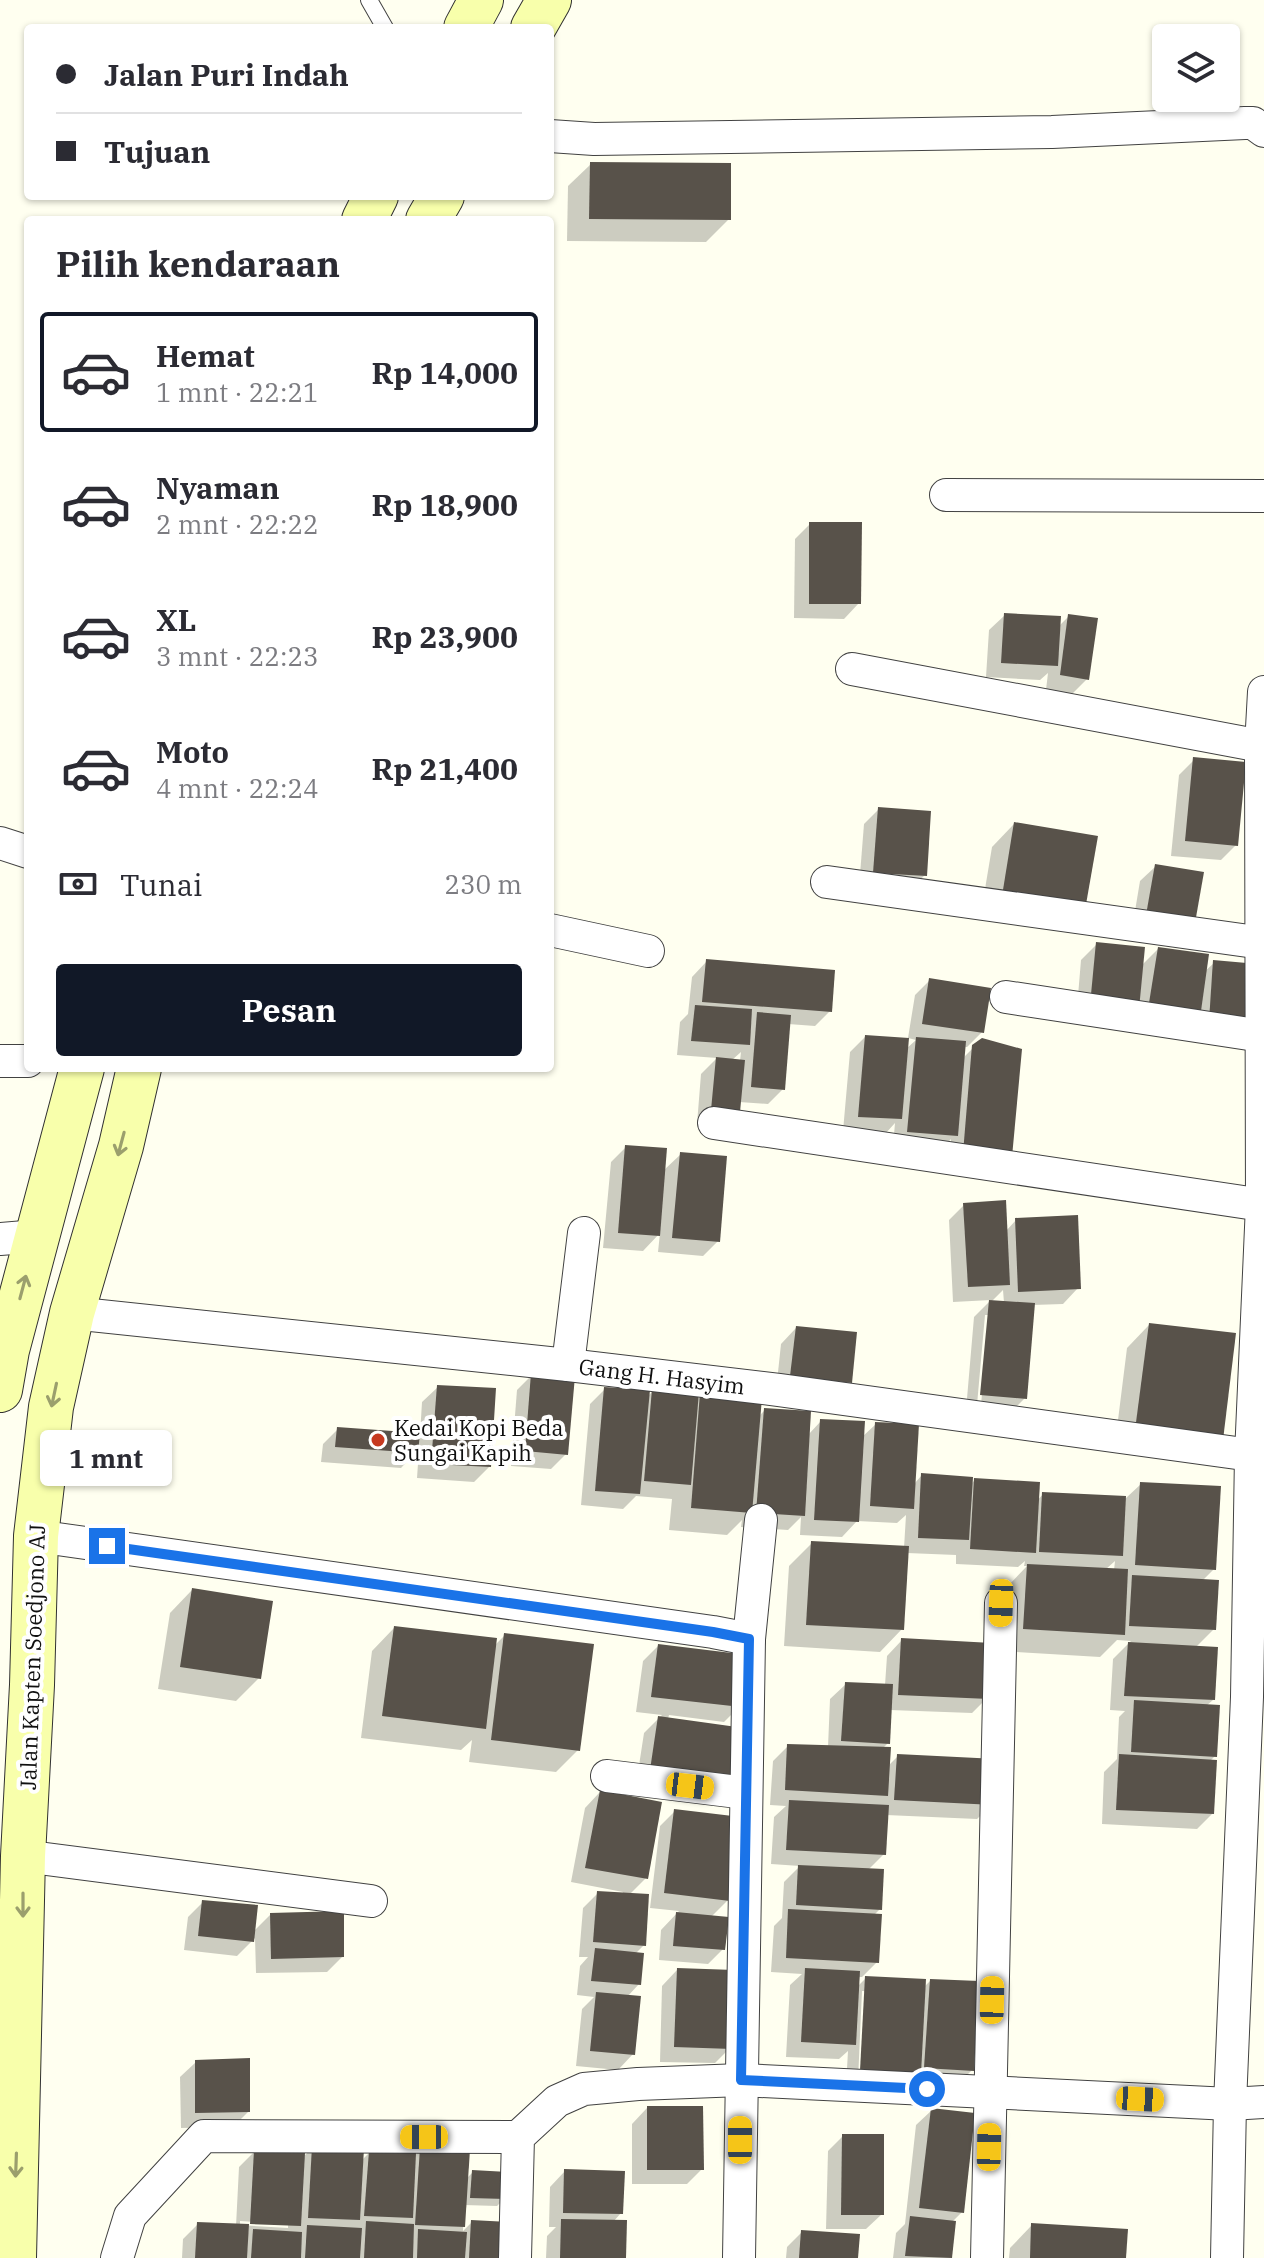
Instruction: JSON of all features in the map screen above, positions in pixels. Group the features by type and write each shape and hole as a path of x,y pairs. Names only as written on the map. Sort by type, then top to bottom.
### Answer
{"main road":[{"path":"468,24 481,0"},
{"path":"535,24 549,0"},
{"path":"0,1390 18,1238 80,1072"},
{"name":"Jalan Kapten Soedjono AJ","path":"14,2258 23,1856 36,1536 51,1407 72,1313 121,1146 138,1072"}],"street":[{"path":"554,136 594,139 1052,132 1245,123 1253,123 1264,131"},
{"path":"946,495 1264,496"},
{"path":"852,669 1261,746"},
{"path":"1227,2258 1230,2104 1253,1822 1255,1698 1251,1455 1262,1205 1261,746 1264,692"},
{"path":"0,843 24,851"},
{"path":"827,882 1262,943"},
{"path":"554,931 648,951"},
{"path":"1006,997 1262,1036"},
{"path":"0,1061 24,1061"},
{"path":"714,1123 1262,1205"},
{"path":"568,1365 584,1233"},
{"name":"Gang H. Hasyim","path":"72,1313 795,1392 1251,1455"},
{"path":"739,2258 749,1639 761,1520"},
{"path":"36,1536 749,1639"},
{"path":"987,2258 1001,1603"},
{"path":"607,1776 746,1793"},
{"path":"23,1856 371,1901"},
{"path":"117,2258 130,2216 204,2136 518,2137 557,2101 584,2089 741,2080 1230,2104 1264,2102"},
{"path":"515,2258 518,2137"}],"lane":[{"path":"369,0 383,24"}],"building":[{"path":"590,162 731,163 731,220 589,219"},
{"path":"809,522 862,522 861,604 809,604"},
{"path":"1004,613 1061,616 1058,666 1001,663"},
{"path":"1068,614 1098,618 1089,680 1060,675"},
{"path":"1193,757 1246,762 1238,846 1185,841"},
{"path":"878,807 931,811 927,876 873,873"},
{"path":"1014,822 1098,836 1085,910 1002,896"},
{"path":"1155,864 1204,872 1195,923 1146,915"},
{"path":"1096,942 1145,947 1139,1009 1090,1005"},
{"path":"1158,947 1209,954 1201,1011 1149,1003"},
{"path":"706,959 835,970 832,1012 702,1002"},
{"path":"1213,960 1258,964 1254,1023 1209,1021"},
{"path":"929,978 991,988 984,1033 922,1024"},
{"path":"695,1005 752,1009 750,1045 691,1041"},
{"path":"757,1012 791,1015 785,1090 751,1087"},
{"path":"865,1035 909,1038 902,1119 858,1117"},
{"path":"916,1037 966,1041 958,1136 907,1132"},
{"path":"982,1038 1022,1049 1012,1157 963,1153 972,1045"},
{"path":"716,1057 745,1060 740,1112 711,1110"},
{"path":"625,1145 667,1148 660,1236 618,1233"},
{"path":"680,1152 727,1156 720,1242 672,1238"},
{"path":"1006,1200 1010,1285 968,1287 963,1203"},
{"path":"1078,1215 1081,1289 1018,1292 1015,1218"},
{"path":"989,1300 1035,1303 1027,1399 980,1395"},
{"path":"1149,1323 1236,1333 1223,1440 1135,1430"},
{"path":"796,1326 857,1332 852,1383 790,1376"},
{"path":"531,1373 575,1376 568,1455 525,1451"},
{"path":"437,1385 496,1388 491,1467 431,1464"},
{"path":"604,1387 650,1390 640,1494 595,1491"},
{"path":"652,1389 699,1392 691,1485 644,1481"},
{"path":"700,1393 762,1398 752,1513 691,1508"},
{"path":"764,1408 811,1411 805,1516 756,1513"},
{"path":"820,1419 865,1421 859,1522 814,1520"},
{"path":"875,1422 919,1424 914,1509 870,1506"},
{"name":"Kedai Kopi Beda Sungai Kapih","path":"337,1427 420,1433 418,1453 335,1447"},
{"path":"921,1473 973,1477 969,1540 918,1538"},
{"path":"974,1478 1040,1482 1036,1553 970,1549"},
{"path":"1140,1482 1221,1486 1216,1570 1135,1565"},
{"path":"1042,1492 1126,1496 1123,1556 1039,1552"},
{"path":"811,1541 909,1546 904,1630 806,1625"},
{"path":"1027,1564 1128,1569 1125,1635 1023,1629"},
{"path":"1132,1575 1219,1580 1216,1630 1129,1626"},
{"path":"192,1588 273,1601 261,1679 180,1667"},
{"path":"394,1626 497,1638 486,1729 382,1716"},
{"path":"504,1633 594,1644 580,1751 491,1740"},
{"path":"901,1638 992,1643 989,1699 898,1695"},
{"path":"1128,1642 1218,1647 1215,1700 1124,1696"},
{"path":"658,1644 748,1655 741,1707 651,1697"},
{"path":"845,1682 893,1684 890,1744 841,1741"},
{"path":"1134,1700 1220,1705 1217,1757 1131,1752"},
{"path":"658,1716 744,1728 736,1782 650,1770"},
{"path":"787,1744 891,1747 888,1796 785,1790"},
{"path":"897,1754 997,1759 994,1805 894,1800"},
{"path":"1119,1754 1217,1760 1214,1814 1116,1810"},
{"path":"600,1790 662,1802 648,1879 585,1868"},
{"path":"789,1800 889,1805 886,1855 786,1850"},
{"path":"674,1809 741,1817 730,1901 664,1893"},
{"path":"798,1865 884,1869 882,1910 796,1905"},
{"path":"597,1891 649,1894 646,1946 593,1942"},
{"path":"202,1900 258,1905 254,1942 198,1936"},
{"path":"788,1909 882,1914 879,1963 786,1958"},
{"path":"344,1911 344,1957 271,1959 270,1913"},
{"path":"676,1912 729,1917 725,1950 673,1946"},
{"path":"595,1948 644,1953 641,1985 591,1981"},
{"path":"677,1968 734,1970 732,2049 674,2047"},
{"path":"805,1968 860,1971 856,2045 801,2042"},
{"path":"865,1976 926,1979 921,2074 860,2071"},
{"path":"930,1979 979,1981 974,2071 924,2068"},
{"path":"596,1992 641,1996 635,2055 590,2051"},
{"path":"250,2058 250,2112 195,2113 195,2060"},
{"path":"647,2106 703,2106 704,2170 647,2170"},
{"path":"931,2108 975,2113 964,2213 919,2208"},
{"path":"842,2134 884,2134 884,2215 841,2215"},
{"path":"312,2146 364,2148 360,2220 308,2218"},
{"path":"420,2147 470,2149 465,2227 415,2225"},
{"path":"254,2150 305,2153 301,2226 250,2224"},
{"path":"369,2151 416,2153 413,2218 364,2216"},
{"path":"564,2169 625,2171 623,2214 563,2213"},
{"path":"472,2170 508,2172 506,2199 470,2198"},
{"path":"910,2216 956,2221 952,2258 905,2256"},
{"path":"561,2219 627,2220 626,2258 560,2258"},
{"path":"471,2220 509,2222 507,2258 469,2258"},
{"path":"366,2221 414,2224 413,2258 364,2258"},
{"path":"197,2222 249,2224 247,2258 195,2258"},
{"path":"1031,2223 1128,2229 1126,2258 1030,2258"},
{"path":"307,2225 362,2228 360,2258 305,2258"},
{"path":"253,2229 302,2232 301,2258 251,2258"},
{"path":"418,2229 467,2232 465,2258 417,2258"},
{"path":"801,2230 860,2234 858,2258 799,2258"}],"place":[{"name":"Kedai Kopi Beda Sungai Kapih","path":"378,1440"}],"route":[{"path":"107,1546 749,1639 741,2080 927,2089"}]}
